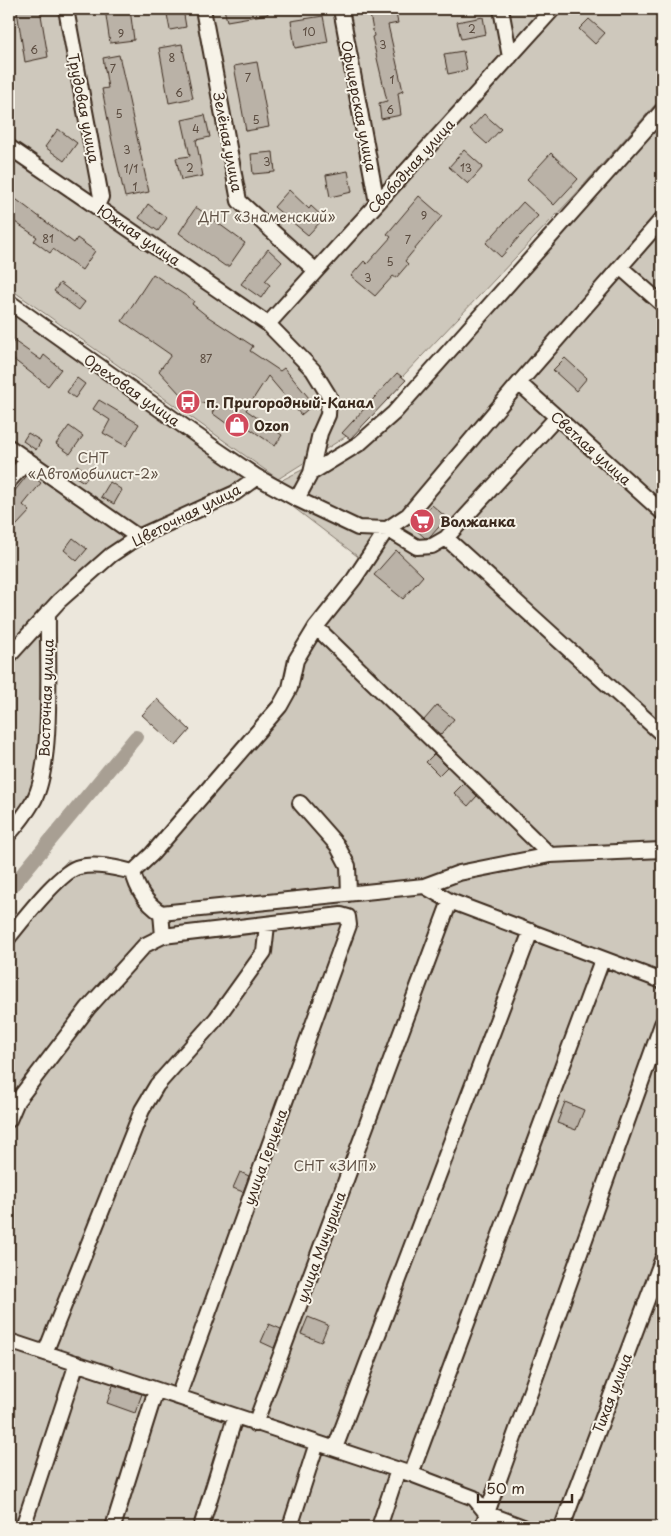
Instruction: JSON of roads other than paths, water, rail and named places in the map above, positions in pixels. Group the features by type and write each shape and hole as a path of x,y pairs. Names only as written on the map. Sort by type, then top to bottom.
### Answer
{"street":[{"name":"Трудовая улица","path":"66,9 101,197 96,206"},
{"name":"Зелёная улица","path":"203,9 239,201 316,272"},
{"name":"Офицерская улица","path":"341,9 377,203"},
{"path":"501,9 510,56"},
{"name":"Свободная улица","path":"268,324 553,9"},
{"path":"296,499 311,473 360,443 394,413 662,111"},
{"name":"Южная улица","path":"9,147 268,324 313,370 329,396 328,415 320,433 311,473"},
{"path":"133,872 152,854 280,706 290,688 296,660 316,627 354,579 386,529 408,515 519,383 662,219"},
{"path":"620,267 662,304"},
{"name":"Ореховая улица","path":"9,302 256,477 296,499 358,528 386,529"},
{"name":"Светлая улица","path":"519,383 662,512"},
{"path":"386,529 417,547 432,546 446,538 557,417"},
{"path":"9,447 138,537"},
{"path":"9,481 28,460"},
{"name":"Цветочная улица","path":"9,656 48,612 82,579 138,537 235,494 256,477"},
{"path":"446,538 662,734"},
{"name":"Восточная улица","path":"9,834 34,799 42,772 46,735 48,612"},
{"path":"316,627 550,855"},
{"path":"300,803 337,845 348,866 349,894"},
{"path":"133,872 136,884 150,906 162,914 424,886 459,873 550,855 662,850"},
{"path":"9,937 65,874 78,867 94,866 133,872"},
{"path":"424,886 450,901 602,960 662,981"},
{"name":"улица Мичурина","path":"255,1424 450,901"},
{"path":"162,914 163,936"},
{"name":"улица Герцена","path":"178,1397 349,925 348,917 341,915 267,925"},
{"path":"9,1120 17,1101 88,1008 145,945 163,936 267,925 264,952 216,1019 157,1085 142,1110 45,1354"},
{"path":"335,1448 531,932"},
{"path":"379,1527 405,1472 602,960"},
{"path":"482,1527 662,1024"},
{"name":"Тихая улица","path":"562,1527 662,1260"},
{"path":"9,1342 405,1472 474,1498 486,1513 523,1527"},
{"path":"24,1527 76,1363"},
{"path":"113,1527 156,1390"},
{"path":"201,1527 235,1417"},
{"path":"290,1527 317,1443"}],"waterway":[{"path":"9,890 136,737"}],"place":[{"name":"п. Пригородный-Канал","path":"188,402"},
{"name":"Ozon","path":"237,425"},
{"name":"Волжанка","path":"422,521"}],"park label":[{"name":"ДНТ «Знаменский»","path":"267,216"},
{"name":"СНТ «Автомобилист-2»","path":"93,466"},
{"name":"СНТ «ЗИП»","path":"335,1165"}]}
